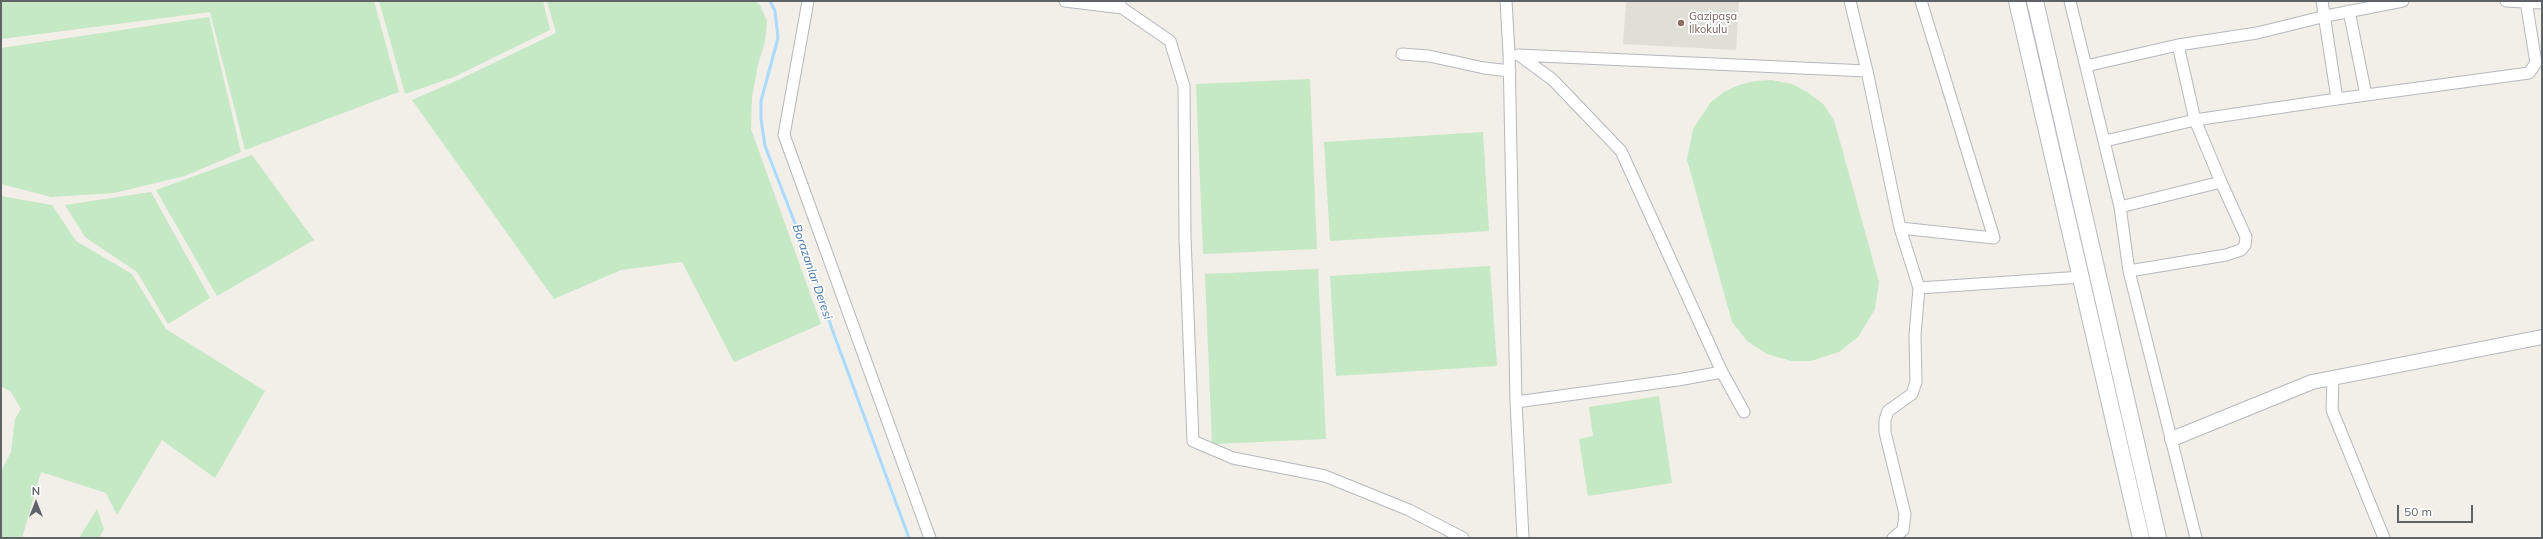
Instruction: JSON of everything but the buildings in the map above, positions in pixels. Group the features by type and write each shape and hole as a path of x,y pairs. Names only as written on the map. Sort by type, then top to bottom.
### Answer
{"main road":[{"path":"2017,1 2082,277 2140,538"},
{"path":"2035,1 2158,538"}],"street":[{"path":"808,1 784,135 930,538"},
{"path":"1065,1 1120,4 1170,41 1184,86 1185,237 1193,441 1233,458 1325,476 1409,510 1464,538"},
{"path":"1506,1 1514,54 1510,71 1516,402 1523,538"},
{"path":"1850,1 1867,71 1900,228 1919,288 1915,335 1916,382 1912,394 1888,411 1885,420 1885,432 1905,514 1903,530 1893,538"},
{"path":"1900,228 1994,238 1921,1"},
{"path":"2070,1 2120,207 2129,271 2196,538"},
{"path":"2322,1 2326,16 2337,99"},
{"path":"2086,66 2178,45 2257,33 2326,16 2403,1"},
{"path":"2506,1 2542,3"},
{"path":"2105,141 2195,120 2529,73 2536,63 2526,2"},
{"path":"2349,11 2366,95"},
{"path":"2129,271 2226,255 2241,250 2245,245 2246,237 2195,120 2178,45"},
{"path":"1402,54 1428,56 1484,68 1510,71"},
{"path":"1514,54 1867,71"},
{"path":"1514,54 1553,80 1621,151 1722,372 1744,412"},
{"path":"2120,207 2221,182"},
{"path":"1919,288 2082,277"},
{"path":"2172,438 2312,382 2542,337"},
{"path":"1516,402 1678,380 1722,372"},
{"path":"2332,379 2332,410 2384,538"}],"shaded area":[{"name":"Gazipaşa İlkokulu","path":"1626,1 1739,1 1736,50 1623,44"}],"green space":[{"path":"1,1 374,1 399,92 245,150 210,12 1,39"},
{"path":"379,1 543,1 550,30 454,77 405,94"},
{"path":"547,1 755,1 760,5 767,21 765,41 758,65 752,97 751,129 821,324 734,362 682,262 621,270 554,299 412,100 458,80 556,33"},
{"path":"209,17 241,152 185,176 114,193 51,197 1,184 1,48"},
{"path":"1310,79 1317,249 1203,254 1196,84"},
{"path":"1771,80 1792,84 1807,92 1823,104 1834,120 1879,282 1875,309 1858,337 1839,352 1811,361 1791,361 1767,354 1747,341 1732,322 1687,160 1693,129 1711,102 1724,92 1739,85 1755,81"},
{"path":"1483,132 1489,231 1330,241 1324,142"},
{"path":"252,155 314,240 217,296 156,190"},
{"path":"151,192 210,298 168,324 137,272 85,237 65,205"},
{"path":"1,196 52,205 76,241 132,274 166,329 265,391 215,478 162,440 117,515 106,493 41,472 22,538 1,538 1,472 11,452 15,419 21,409 11,392 1,386"},
{"path":"1490,266 1497,366 1336,376 1330,276"},
{"path":"1318,269 1326,439 1212,444 1205,274"},
{"path":"1659,396 1672,483 1588,496 1579,439 1593,436 1589,407"},
{"path":"97,509 104,529 99,538 79,538"}],"waterway":[{"name":"Borazanlar Deresi","path":"770,1 775,11 778,38 761,101 761,119 765,146 810,262 832,329 909,538"}],"place":[{"name":"Gazipaşa İlkokulu","path":"1681,23"}]}
